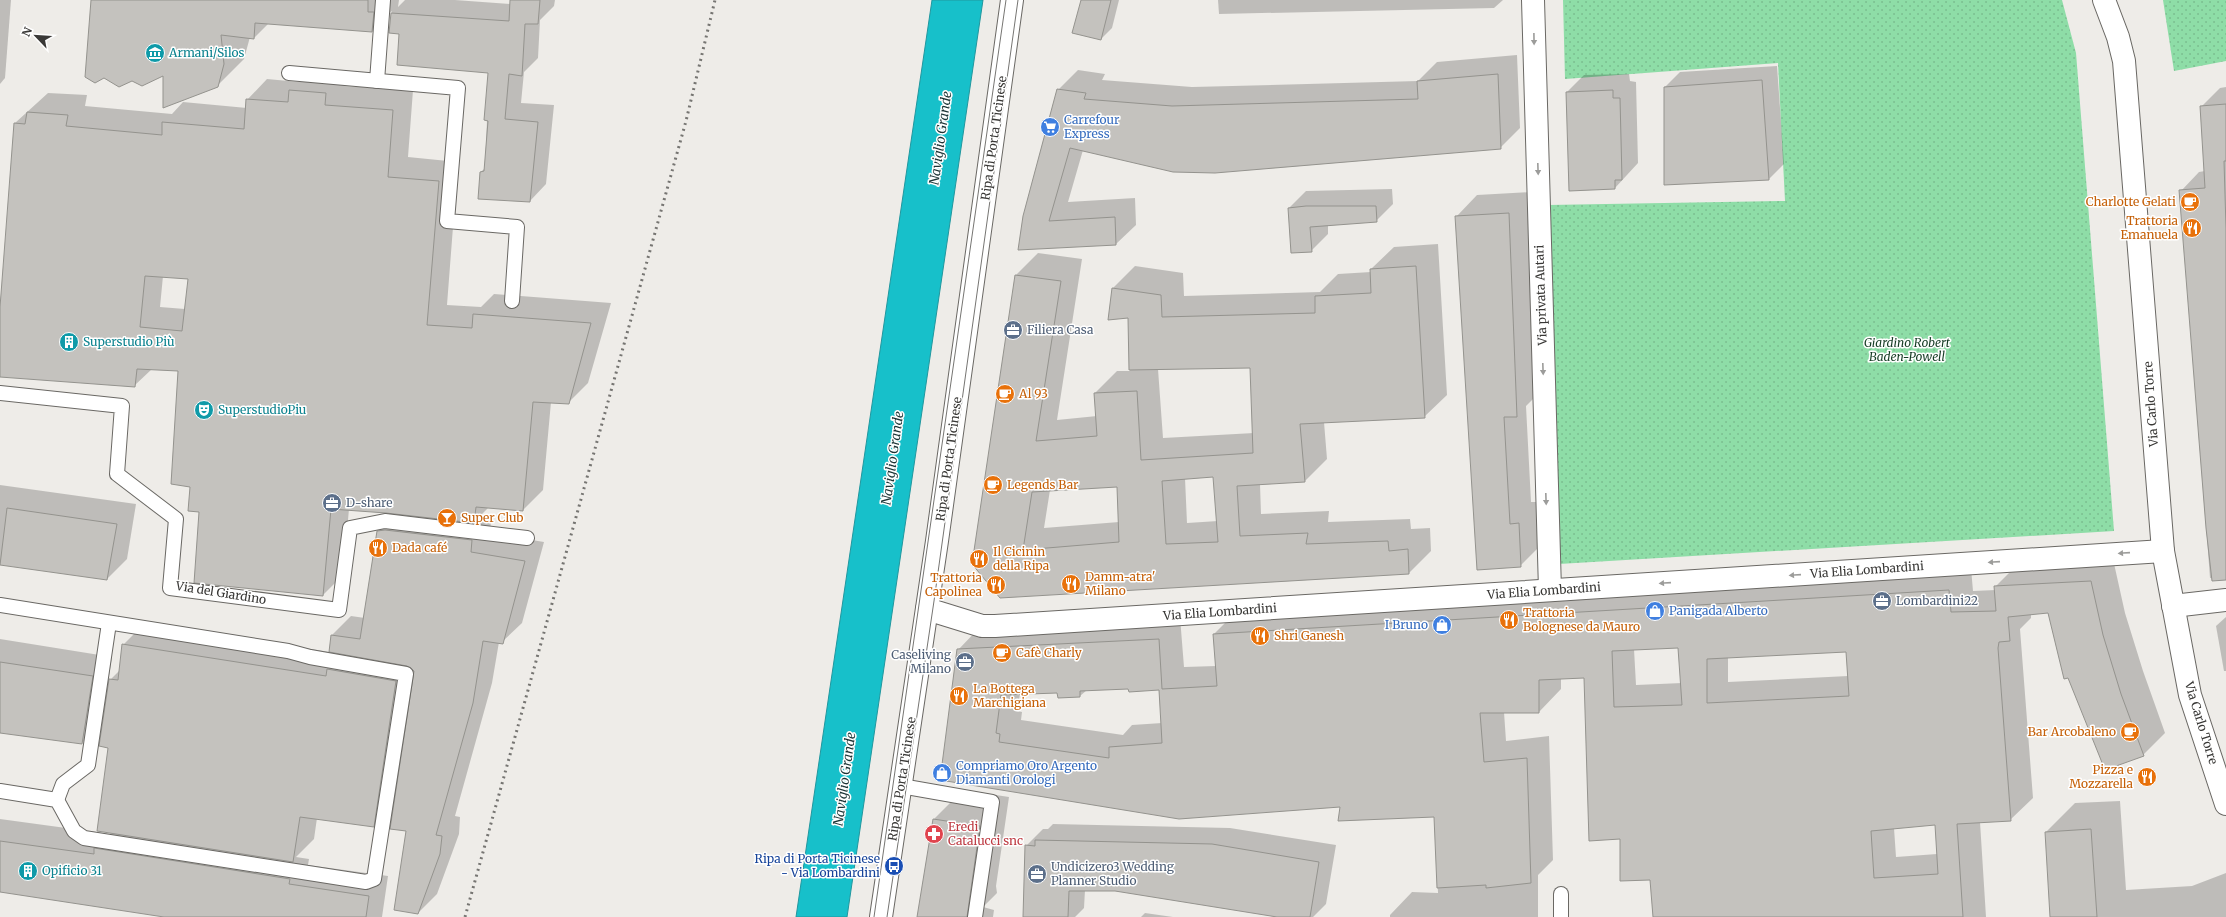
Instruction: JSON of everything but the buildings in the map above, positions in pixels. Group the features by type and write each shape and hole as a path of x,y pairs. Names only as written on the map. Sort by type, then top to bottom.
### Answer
{"street":[{"name":"Ripa di Porta Ticinese","path":"881,917 927,608 1012,0"},
{"name":"Via privata Autari","path":"1533,0 1550,590"},
{"name":"Via Carlo Torre","path":"2104,0 2118,37 2124,61 2163,551 2190,695 2226,804"},
{"name":"Via Elia Lombardini","path":"927,608 982,626 995,626 2163,551"},
{"path":"2173,606 2226,600"}],"lane":[{"path":"377,81 383,0"},
{"path":"289,73 458,88 447,221 517,227 512,301"},
{"name":"Via del Giardino","path":"0,393 122,406 117,474 176,519 170,588 339,610 350,528 384,522 527,538"},
{"path":"0,605 288,651 310,657 406,674 374,879 366,882 84,838 74,831 57,800 63,784 88,765 109,623"},
{"path":"901,786 992,802 975,917"},
{"path":"0,791 57,800"},
{"path":"1560,894 1561,917"}],"green space":[{"name":"Giardino Robert Baden-Powell","path":"1563,0 2062,0 2076,53 2114,531 1559,564 1548,205 1785,201 1778,63 1565,79"},
{"path":"2163,0 2226,0 2226,61 2174,71"}],"water":[{"name":"Naviglio Grande","path":"932,0 983,0 847,917 796,917"}],"tram line":[{"path":"874,917 1006,0"},
{"path":"887,917 934,601 1018,0"}],"railway":[{"path":"465,917 686,121 715,0"}],"place":[{"name":"Armani/Silos","path":"155,53"},
{"name":"Carrefour Express","path":"1050,127"},
{"name":"Charlotte Gelati","path":"2190,202"},
{"name":"Trattoria Emanuela","path":"2192,228"},
{"name":"Filiera Casa","path":"1013,330"},
{"name":"Superstudio Più","path":"69,342"},
{"name":"Al 93","path":"1005,394"},
{"name":"SuperstudioPiu","path":"204,410"},
{"name":"Legends Bar","path":"993,485"},
{"name":"D-share","path":"332,503"},
{"name":"Super Club","path":"447,518"},
{"name":"Dada café","path":"378,548"},
{"name":"Il Cicinin della Ripa","path":"979,559"},
{"name":"Damm-atra' Milano","path":"1071,584"},
{"name":"Trattoria Capolinea","path":"996,585"},
{"name":"Lombardini22","path":"1882,601"},
{"name":"Panigada Alberto","path":"1655,611"},
{"name":"Trattoria Bolognese da Mauro","path":"1509,620"},
{"name":"I Bruno","path":"1442,625"},
{"name":"Shri Ganesh","path":"1260,636"},
{"name":"Cafè Charly","path":"1002,653"},
{"name":"Caseliving Milano","path":"965,662"},
{"name":"La Bottega Marchigiana","path":"959,696"},
{"name":"Bar Arcobaleno","path":"2130,732"},
{"name":"Compriamo Oro Argento Diamanti Orologi","path":"942,773"},
{"name":"Pizza e Mozzarella","path":"2147,777"},
{"name":"Eredi Catalucci snc","path":"934,834"},
{"name":"Ripa di Porta Ticinese - Via Lombardini","path":"894,866"},
{"name":"Opificio 31","path":"28,871"},
{"name":"Undicizero3 Wedding Planner Studio","path":"1037,874"}]}
